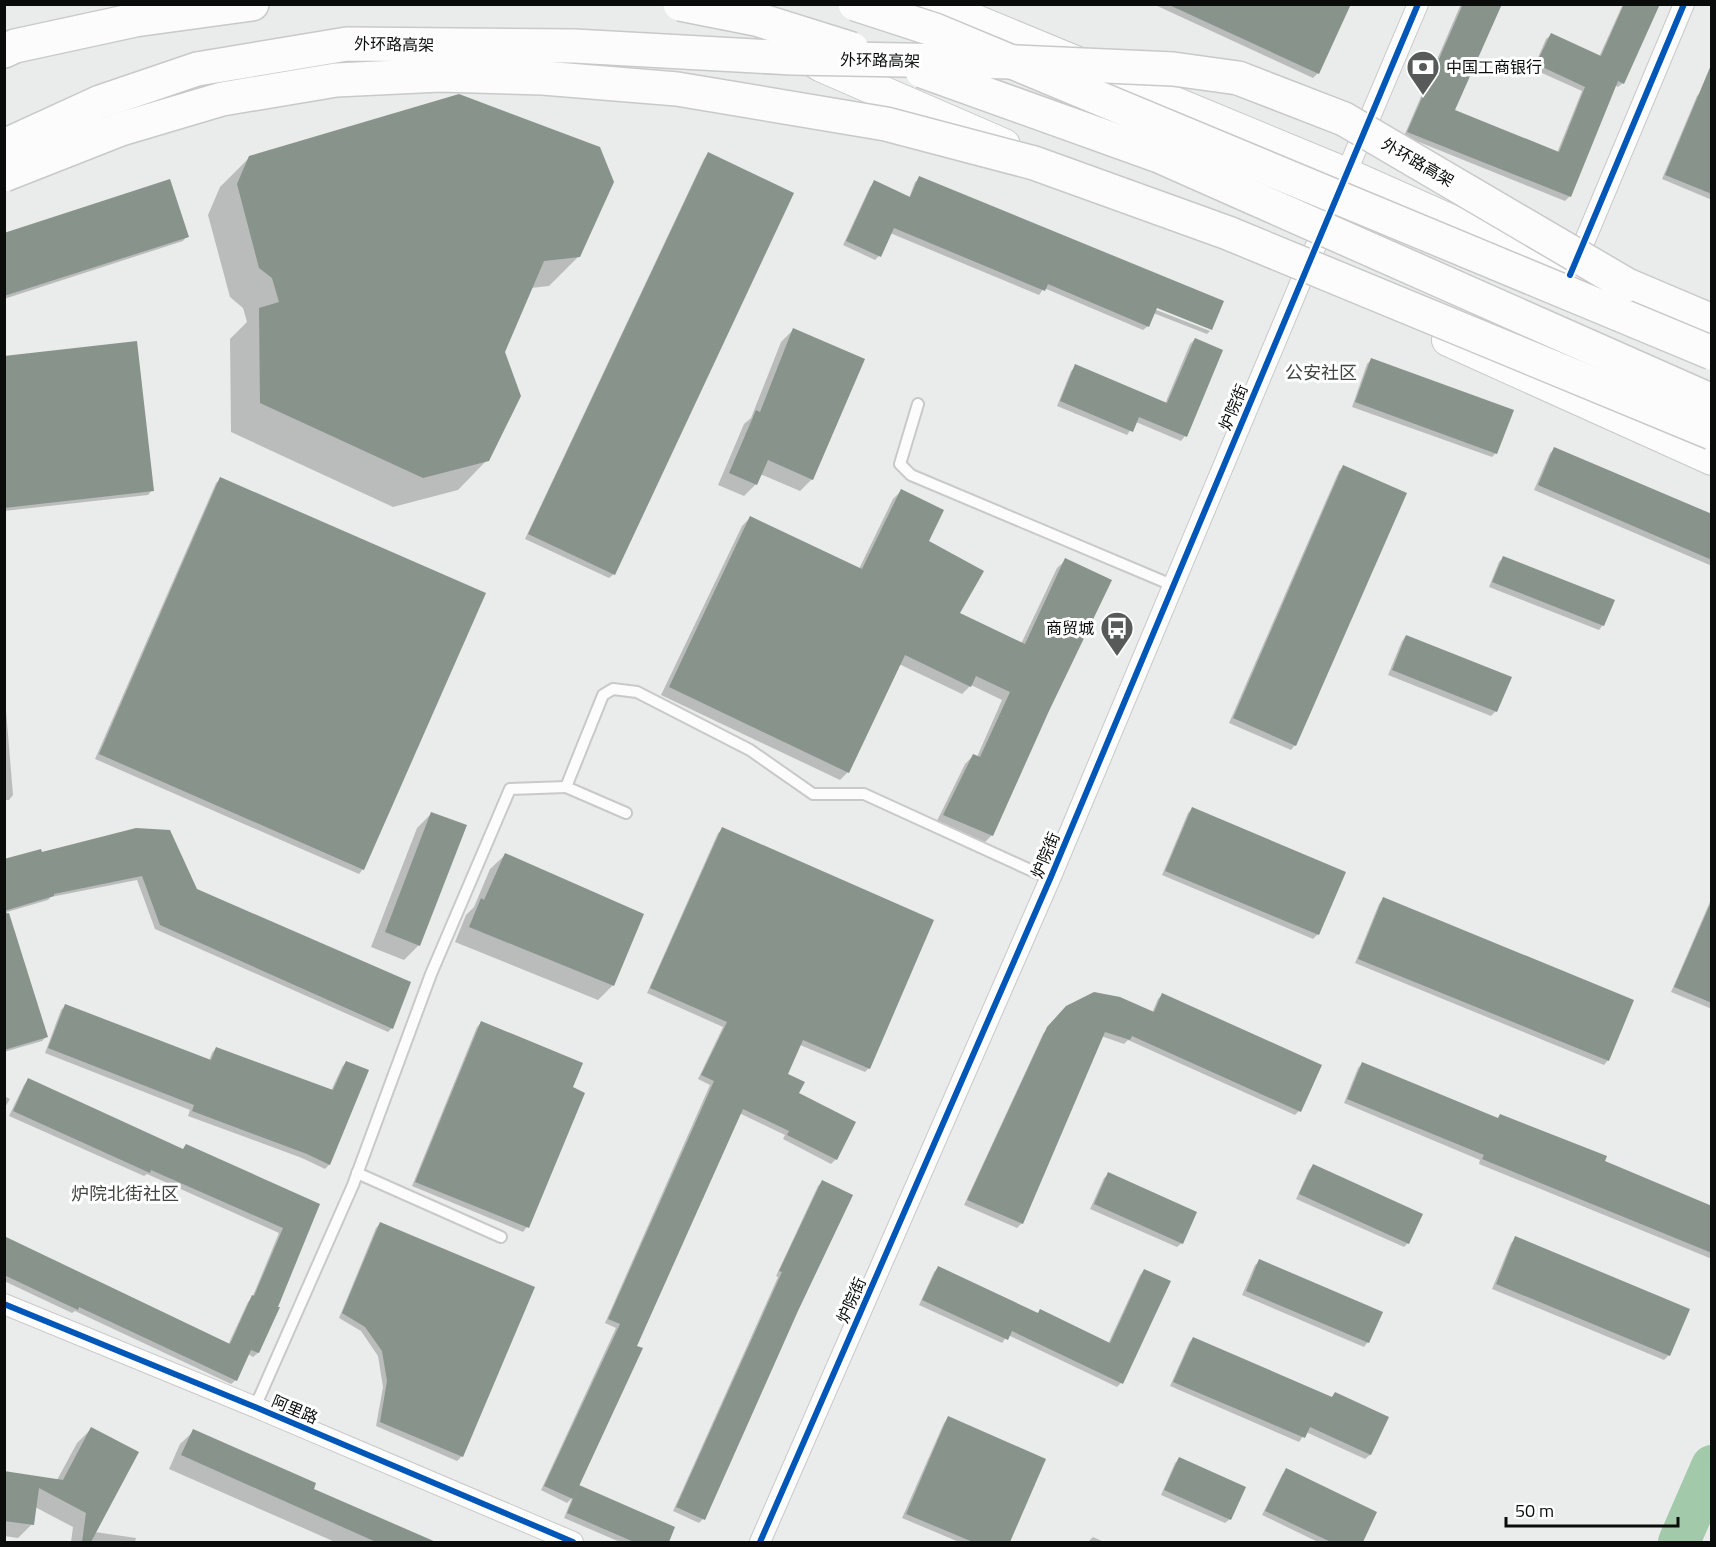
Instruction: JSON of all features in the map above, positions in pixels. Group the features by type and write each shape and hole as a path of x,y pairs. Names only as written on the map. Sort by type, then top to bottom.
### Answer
{"highway":[{"path":"4,51 15,46 135,20 252,4"},
{"path":"680,4 756,19 923,71 1159,156 1712,401"},
{"path":"855,4 935,30 1712,353"},
{"name":"外环路高架","path":"4,146 100,102 196,69 347,44 574,46 792,58 1016,62 1173,69 1238,78 1344,119 1627,285 1712,321"},
{"name":"外环路高架","path":"4,175 121,129 222,99 336,80 440,75 509,77 677,89 886,124 1034,163 1228,233 1712,433"}],"main road":[{"path":"717,4 822,66 1304,276 1712,459"},
{"path":"934,4 1346,174 1570,275 1712,335"}],"street":[{"name":"炉院街","path":"760,1542 1050,879 1418,4"},
{"path":"1570,275 1684,4"},
{"name":"阿里路","path":"4,1304 255,1407 573,1542"}],"lane":[{"path":"918,404 900,464 911,475 1172,585"},
{"path":"566,787 603,695 613,689 637,692 750,750 813,794 864,794 1050,879"},
{"path":"255,1407 357,1173 431,974 510,789 566,787 626,813"},
{"path":"357,1173 501,1238"}],"building":[{"path":"1167,4 1351,4 1319,74"},
{"path":"1463,4 1502,4 1455,110 1559,152 1585,87 1536,64 1551,33 1601,56 1624,4 1660,4 1624,84 1618,81 1571,197 1407,132"},
{"path":"1712,65 1712,194 1665,175"},
{"path":"459,94 600,147 614,182 580,257 544,261 505,352 521,396 489,461 423,478 260,403 259,308 279,302 272,278 259,268 237,184 249,156"},
{"path":"708,152 794,193 615,575 528,534"},
{"path":"919,176 1224,301 1212,330 1157,308 1149,327 1048,284 1045,291 894,228 881,257 846,241 874,180 910,197"},
{"path":"170,179 189,237 4,296 4,233"},
{"path":"793,328 865,359 813,480 768,460 757,485 729,473 756,410 760,412"},
{"path":"1195,338 1223,350 1187,437 1139,417 1133,432 1060,401 1075,364 1167,403"},
{"path":"137,341 154,491 4,508 4,356"},
{"path":"1371,358 1514,410 1497,454 1355,402"},
{"path":"1554,447 1712,514 1712,560 1538,485"},
{"path":"1343,465 1407,493 1296,746 1233,718"},
{"path":"220,477 486,593 364,870 99,754"},
{"path":"901,489 944,510 929,541 984,571 960,613 1025,644 1065,558 1112,580 1049,711 993,836 943,815 973,754 980,757 1010,692 976,676 971,687 905,655 849,773 669,687 750,516 862,569"},
{"path":"1503,556 1615,600 1604,626 1492,582"},
{"path":"1406,635 1512,677 1497,712 1392,670"},
{"path":"1192,807 1346,872 1319,935 1165,871"},
{"path":"431,812 467,825 420,946 385,932"},
{"path":"722,827 934,920 870,1069 803,1040 788,1074 805,1082 799,1093 856,1122 837,1160 787,1135 789,1131 743,1109 637,1346 643,1348 573,1499 544,1486 620,1324 608,1319 714,1081 701,1075 727,1022 650,988"},
{"path":"136,828 170,830 197,889 411,982 393,1029 160,925 142,876 54,894 54,896 4,911 4,859 41,849 42,852"},
{"path":"505,853 644,914 614,986 469,927 481,898 484,900"},
{"path":"1383,897 1634,1000 1609,1061 1358,959"},
{"path":"1712,900 1712,1003 1674,987"},
{"path":"9,913 48,1037 4,1050 4,914"},
{"path":"1094,992 1120,997 1154,1012 1162,993 1322,1065 1301,1112 1132,1036 1130,1040 1105,1032 1023,1224 967,1200 1047,1027 1066,1006"},
{"path":"65,1004 211,1060 216,1047 333,1090 346,1061 369,1070 330,1165 307,1154 192,1111 194,1105 48,1048"},
{"path":"481,1021 583,1063 573,1087 585,1093 529,1228 415,1182"},
{"path":"1362,1062 1498,1118 1500,1114 1607,1156 1605,1161 1712,1206 1712,1253 1482,1159 1484,1155 1347,1099"},
{"path":"28,1078 183,1149 186,1144 320,1204 278,1307 280,1307 259,1353 251,1350 237,1381 79,1307 78,1310 4,1275 4,1236 230,1344 252,1295 254,1296 283,1228 151,1170 150,1173 13,1111"},
{"path":"1313,1164 1423,1214 1409,1244 1299,1194"},
{"path":"1108,1172 1197,1212 1183,1244 1094,1204"},
{"path":"822,1180 853,1195 798,1311 705,1520 676,1507 782,1272 779,1271"},
{"path":"380,1222 535,1287 463,1457 380,1422 387,1381 382,1351 365,1327 342,1313"},
{"path":"1515,1236 1690,1309 1670,1356 1496,1284"},
{"path":"1259,1259 1383,1312 1369,1343 1246,1291"},
{"path":"938,1266 1038,1313 1040,1309 1110,1343 1144,1269 1171,1281 1123,1384 1012,1331 1008,1340 922,1300"},
{"path":"1193,1337 1332,1397 1335,1392 1389,1417 1371,1455 1310,1427 1305,1438 1173,1382"},
{"path":"948,1416 1046,1459 1010,1542 973,1542 906,1514"},
{"path":"91,1427 139,1452 91,1542 82,1542 86,1513 39,1488 34,1525 4,1521 4,1471 63,1480"},
{"path":"193,1429 316,1483 314,1489 436,1542 376,1542 181,1455"},
{"path":"1179,1457 1246,1487 1231,1520 1164,1490"},
{"path":"1286,1468 1377,1512 1363,1542 1331,1542 1265,1511"},
{"path":"579,1485 675,1527 669,1542 634,1542 567,1513"}],"waterway":[{"path":"1679,1542 1712,1466"}],"cycle path":[{"path":"760,1542 1050,879 1418,4"},
{"path":"1570,275 1684,4"},
{"path":"4,1304 255,1407 573,1542"}],"place":[{"name":"中国工商银行","path":"1423,96"},
{"name":"商贸城","path":"1117,657"}],"district":[{"name":"公安社区","path":"1321,372"},
{"name":"炉院北街社区","path":"125,1193"}]}
